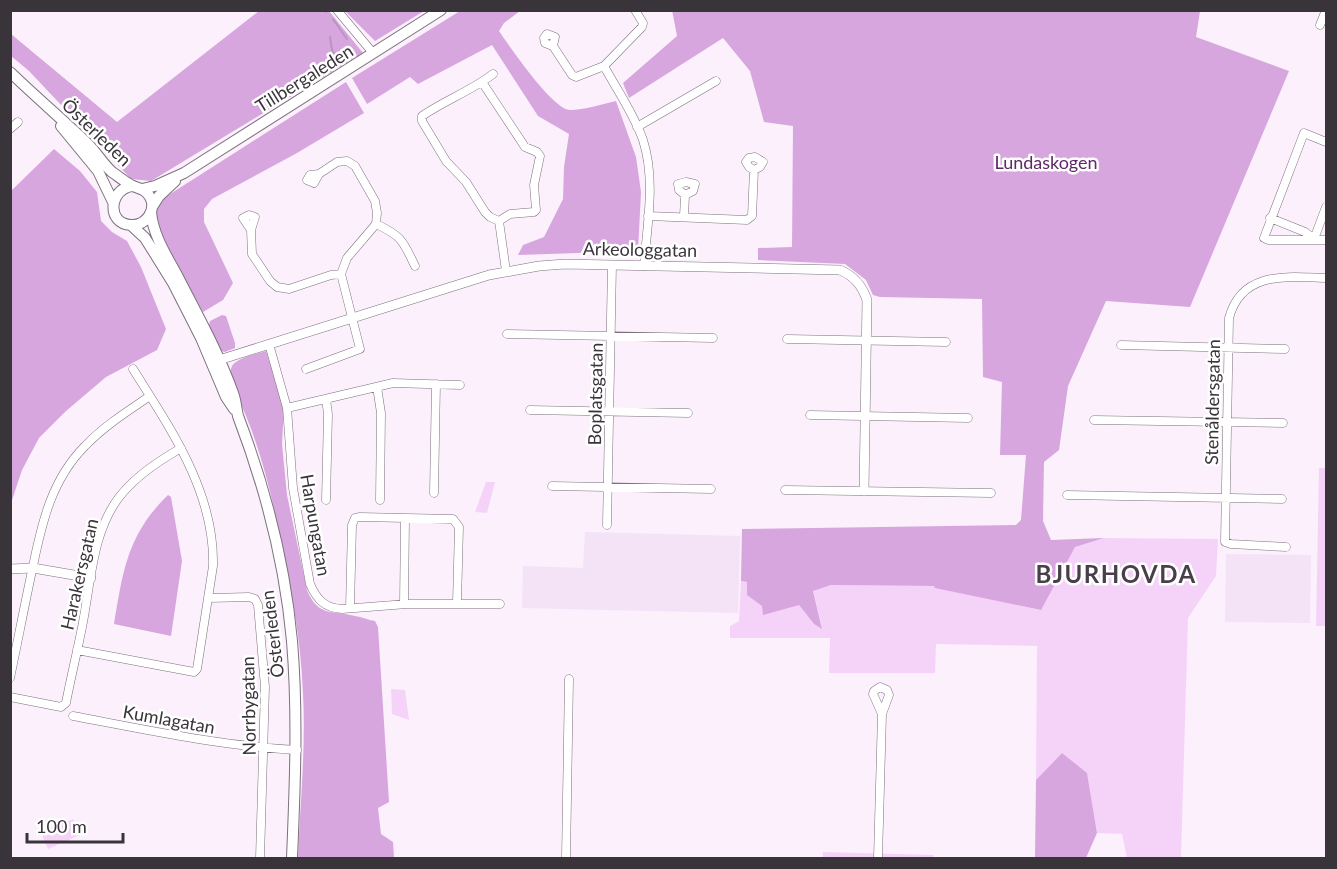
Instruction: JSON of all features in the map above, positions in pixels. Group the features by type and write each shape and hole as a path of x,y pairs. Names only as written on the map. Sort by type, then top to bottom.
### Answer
{"main road":[{"name":"Tillbergaleden","path":"137,188 155,186 184,172 441,10"},
{"name":"Österleden","path":"10,72 91,147 111,171 137,188"},
{"name":"Österleden","path":"40,101 98,171 113,202"},
{"name":"Tillbergaleden","path":"152,209 159,196 184,172"},
{"path":"137,188 151,200 152,209 143,222 130,225 122,223 113,209 113,202 121,190 137,188"},
{"name":"Österleden","path":"152,209 153,225 161,245 215,362 226,397 237,413 260,480 284,585 292,650 297,750 292,858"},
{"name":"Österleden","path":"130,225 145,238 173,283 215,362"}],"street":[{"path":"337,10 373,53"},
{"path":"553,46 572,75 576,77 603,66 642,27 643,23 635,10"},
{"path":"1320,25 1326,10"},
{"path":"603,66 637,127 643,141 648,165 648,216 644,266"},
{"path":"493,74 422,116 422,121 446,161 466,182 485,212 499,221"},
{"path":"637,127 716,81"},
{"path":"482,82 525,147 537,152 540,156 534,185 536,210 510,214 499,221"},
{"path":"10,129 18,122"},
{"path":"1326,142 1304,133 1264,234 1266,239 1326,240"},
{"path":"306,369 360,349 341,274 347,258 376,224 377,213 375,201 355,166 342,160 319,174"},
{"path":"648,216 747,220 752,216 754,170"},
{"path":"684,217 685,195"},
{"path":"1314,239 1326,207"},
{"path":"1270,218 1305,232 1314,239"},
{"path":"499,221 506,271"},
{"path":"376,224 402,240 415,266"},
{"path":"251,230 252,254 270,281 277,287 289,289 331,275 341,274"},
{"name":"Arkeologgatan","path":"215,362 506,271 565,264 840,270 851,275 860,284 865,293 868,311 864,491"},
{"name":"Boplatsgatan","path":"607,525 612,265"},
{"name":"Stenåldersgatan","path":"1286,547 1226,543 1228,348 1231,310 1248,288 1271,278 1326,278"},
{"path":"507,334 713,338"},
{"path":"787,339 946,342"},
{"name":"Harpungatan","path":"269,344 288,408 293,488 310,584 316,597 324,605 333,609 404,604 500,604"},
{"path":"1121,345 1285,349"},
{"path":"77,650 194,672 197,669 209,598 213,552 209,523 202,499 181,448 133,369"},
{"path":"288,408 404,383 460,385"},
{"path":"434,493 435,384"},
{"path":"377,387 381,412 380,500"},
{"path":"10,678 43,519 51,498 72,461 98,433 150,396"},
{"path":"326,399 328,414 326,500"},
{"path":"530,410 688,412"},
{"path":"810,415 968,418"},
{"path":"1094,420 1283,423"},
{"name":"Harakersgatan","path":"10,697 61,707 66,703 99,541 107,519 120,496 144,472 181,448"},
{"path":"552,486 711,489"},
{"path":"785,490 991,493"},
{"path":"1067,495 1282,499"},
{"path":"350,608 352,525 355,518 453,519 457,523 459,542 456,603"},
{"path":"404,604 405,519"},
{"path":"10,569 33,568 91,578"},
{"name":"Norrbygatan","path":"209,598 249,597 255,599 258,605 266,687 260,858"},
{"path":"567,858 569,679"},
{"path":"878,858 882,714"},
{"name":"Kumlagatan","path":"73,716 188,738 297,750"}],"shaded area":[{"path":"1319,468 1326,468 1326,626 1316,626"},
{"path":"486,482 495,482 487,513 475,512"},
{"path":"585,532 740,536 738,613 522,608 523,566 583,568"},
{"path":"1104,538 1218,539 1216,576 1188,618 1181,858 1127,858 1122,834 1097,833 1087,774 1062,753 1036,780 1037,646 936,644 935,673 829,673 830,638 730,638 730,626 739,621 741,581 799,605 814,624 822,628 813,590 831,585 935,586 1040,610 1075,546"},
{"path":"1226,554 1311,555 1310,623 1225,622"},
{"path":"391,689 405,690 409,720 392,714"},
{"path":"73,819 80,835 48,849 41,833"},
{"path":"823,852 934,855 933,858 823,858"}],"green space":[{"name":"Lundaskogen","path":"672,10 1200,11 1196,37 1289,71 1190,307 1106,301 1068,386 1059,450 1044,462 1043,521 1051,540 1104,538 1075,547 1041,610 934,586 831,585 813,591 822,629 814,624 799,605 763,615 762,606 747,595 747,582 741,581 742,529 1016,525 1021,520 1026,455 1000,455 1002,382 983,377 982,299 880,297 873,295 866,280 845,264 758,260 758,248 792,247 793,126 764,122 750,71 723,38 629,98 623,83 677,36"},
{"path":"259,11 329,11 363,53 151,181 131,179 29,71 11,56 11,34 117,122"},
{"path":"345,11 424,11 375,41"},
{"path":"460,11 520,11 504,23 499,31 532,76 553,100 563,107 575,110 616,101 636,157 641,192 638,251 518,255 523,245 544,237 563,199 564,167 569,134 538,116 492,45 418,84 410,77 367,104 352,78"},
{"path":"346,82 364,113 297,153 212,199 204,209 204,222 233,283 223,300 203,312 155,225 156,203"},
{"path":"54,149 80,171 97,192 101,221 112,232 127,241 141,267 166,329 157,350 106,377 39,438 22,470 11,503 11,191"},
{"path":"222,315 226,316 235,343 235,348 225,352 221,351 209,325 210,321"},
{"path":"266,351 284,407 282,444 287,495 307,590 311,599 321,609 375,621 378,627 389,802 378,808 381,834 393,842 394,858 298,858 304,715 297,631 287,568 269,489 248,420 231,375 231,369 236,362"},
{"path":"168,495 171,497 182,561 171,636 114,624 124,570 135,539 154,510"},
{"path":"1062,753 1087,773 1097,833 1086,858 1035,858 1036,780"}],"waterway":[{"path":"333,19 347,39"},
{"path":"330,37 332,50 339,61"}],"district":[{"name":"BJURHOVDA","path":"1116,573"}]}
